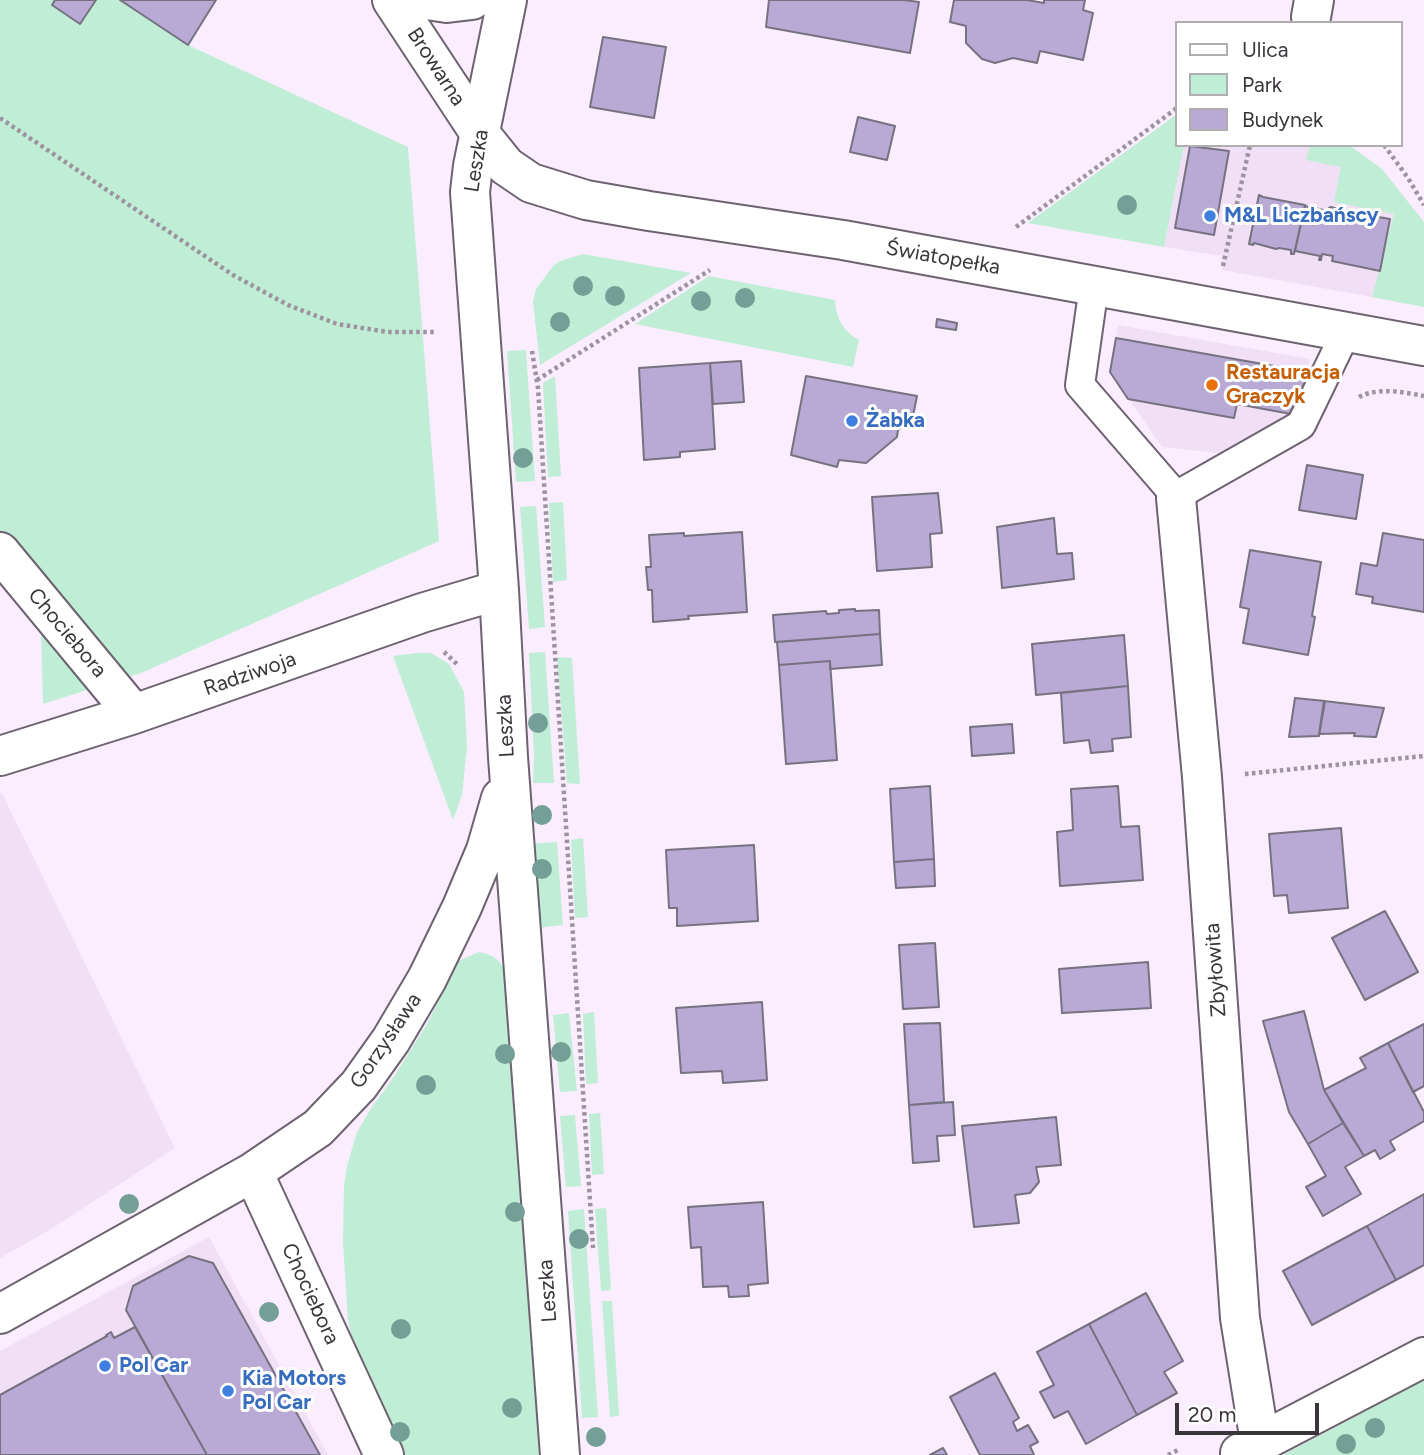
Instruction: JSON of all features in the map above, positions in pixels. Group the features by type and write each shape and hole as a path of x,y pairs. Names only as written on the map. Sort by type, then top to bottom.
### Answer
{"street":[{"name":"Browarna","path":"392,0 481,135"},
{"path":"427,0 447,3 472,0"},
{"name":"Leszka","path":"507,0 470,192 499,590 508,757 560,1455"},
{"name":"Światopełka","path":"481,135 506,166 531,184 586,200 843,240 1424,346"},
{"name":"Zbyłowita","path":"1176,497 1202,776 1249,1449"},
{"name":"Chociebora","path":"0,552 134,715"},
{"name":"Radziwoja","path":"0,756 134,715 422,613 499,590"},
{"name":"Gorzysława","path":"0,1314 253,1172 318,1128 359,1085 391,1040 427,979 462,907 486,850 500,803 508,757"},
{"name":"Chociebora","path":"253,1172 384,1455"},
{"path":"1249,1449 1424,1357"}],"lane":[{"path":"1094,286 1080,385 1176,497 1301,425 1346,331"}],"path":[{"path":"1002,269 1008,232 1176,109"},
{"path":"0,118 233,275 288,304 337,324 388,332 442,332"},
{"path":"1222,270 1250,147"},
{"path":"1385,147 1424,205"},
{"path":"536,381 710,270"},
{"path":"532,351 593,1248"},
{"path":"1301,425 1366,393 1401,391 1424,396"},
{"path":"440,649 460,667"},
{"path":"1202,776 1250,774 1424,756"},
{"path":"1168,1455 1180,1449"}],"shaded area":[{"path":"1184,147 1351,147 1424,222 1422,306 1222,270 1221,256 1164,247"},
{"path":"1118,325 1310,359 1301,411 1237,455 1162,447 1110,372"},
{"path":"0,793 175,1148 48,1231 0,1258"},
{"name":"Pol Car","path":"209,1237 328,1455 0,1455 0,1351"}],"green space":[{"path":"0,0 55,0 52,6 80,24 96,0 120,0 188,45 408,147 439,541 141,673 43,704 41,631 0,583"},
{"path":"1176,115 1176,147 1184,147 1164,247 1028,223"},
{"path":"1309,147 1352,147 1382,169 1424,222 1424,307 1372,297 1394,214 1334,202 1341,167 1306,160"},
{"path":"583,254 691,273 540,365 533,301 536,289 554,265"},
{"path":"709,276 835,300 841,323 859,340 853,367 635,324"},
{"path":"526,350 535,481 516,482 507,351"},
{"path":"555,376 561,476 548,477 543,383"},
{"path":"563,502 567,580 553,582 549,503"},
{"path":"536,506 545,627 529,629 520,507"},
{"path":"545,652 554,783 533,783 529,653"},
{"path":"431,653 449,664 464,692 467,747 462,795 453,820 393,656"},
{"path":"557,657 572,658 580,784 567,783"},
{"path":"583,838 588,917 575,918 571,840"},
{"path":"557,842 563,925 537,928 530,844"},
{"path":"479,952 495,958 505,972 540,1455 398,1455 354,1347 348,1321 343,1242 347,1166 357,1132 427,1024 458,961"},
{"path":"594,1012 598,1083 586,1084 583,1014"},
{"path":"569,1013 577,1091 560,1092 553,1015"},
{"path":"600,1113 604,1174 592,1175 589,1114"},
{"path":"575,1115 581,1186 566,1187 560,1116"},
{"path":"606,1208 611,1290 601,1291 595,1209"},
{"path":"584,1209 598,1417 582,1418 568,1211"},
{"path":"602,1301 612,1301 619,1416 610,1417"},
{"path":"1424,1380 1424,1455 1283,1455"}],"building":[{"path":"55,0 96,0 80,24 52,5"},
{"path":"120,0 216,0 188,45"},
{"path":"769,0 919,2 910,53 766,27"},
{"path":"954,0 1027,0 1044,3 1044,0 1085,0 1083,10 1093,13 1083,60 1040,51 1037,63 1013,58 995,63 982,59 966,43 966,26 950,22"},
{"path":"603,37 666,47 654,118 590,107"},
{"path":"858,117 895,126 887,160 850,152"},
{"path":"1190,147 1229,151 1214,235 1175,228"},
{"path":"1259,195 1305,205 1294,254 1291,254 1291,250 1249,244"},
{"path":"1305,206 1328,211 1331,207 1390,219 1380,271 1332,261 1333,256 1322,254 1319,260 1320,256 1295,251"},
{"path":"937,319 957,323 956,330 936,327"},
{"name":"Restauracja Graczyk","path":"1116,338 1308,372 1301,407 1291,414 1237,404 1234,418 1128,399 1110,372"},
{"path":"741,361 744,402 713,404 710,363"},
{"path":"710,363 715,449 680,452 680,457 644,460 639,368"},
{"path":"806,376 917,396 912,421 898,430 897,437 866,463 839,460 837,467 791,455"},
{"path":"1307,465 1363,475 1356,519 1299,510"},
{"path":"938,493 942,533 930,534 932,567 877,571 872,497"},
{"path":"1054,518 1057,554 1072,553 1074,579 1002,588 997,527"},
{"path":"742,532 747,612 688,616 689,619 653,622 652,590 648,590 646,567 651,567 649,535 684,533 684,536"},
{"path":"1383,533 1424,540 1424,612 1372,603 1373,597 1356,594 1361,563 1377,566"},
{"path":"1250,550 1321,562 1308,655 1243,643 1249,609 1240,607"},
{"path":"855,609 879,610 880,634 775,642 773,615 826,611 827,614"},
{"path":"880,634 882,665 830,669 830,661 779,665 777,642"},
{"path":"1124,635 1128,686 1036,695 1032,644"},
{"path":"830,661 837,760 786,764 779,665"},
{"path":"1128,686 1131,737 1112,739 1113,751 1091,753 1089,740 1064,743 1061,693"},
{"path":"1295,698 1325,701 1319,736 1289,737"},
{"path":"1324,701 1384,708 1376,737 1354,736 1355,733 1319,734"},
{"path":"1012,724 1014,753 972,756 970,727"},
{"path":"930,786 934,859 894,862 890,789"},
{"path":"1118,786 1121,827 1139,826 1143,880 1060,886 1057,832 1073,830 1071,789"},
{"path":"1341,828 1348,908 1289,913 1287,895 1274,896 1269,834"},
{"path":"754,845 758,921 677,926 677,908 669,908 666,850"},
{"path":"934,859 935,886 896,888 894,862"},
{"path":"1385,911 1418,972 1365,1000 1332,938"},
{"path":"935,943 939,1007 903,1009 899,945"},
{"path":"1148,962 1151,1008 1062,1013 1059,969"},
{"path":"762,1002 767,1080 723,1083 722,1071 681,1073 676,1008"},
{"path":"1304,1011 1324,1090 1343,1123 1308,1144 1289,1112 1263,1021"},
{"path":"940,1023 944,1102 909,1105 904,1024"},
{"path":"1424,1024 1424,1086 1413,1092 1388,1043"},
{"path":"1388,1043 1424,1112 1424,1121 1390,1141 1395,1150 1380,1159 1375,1150 1364,1156 1324,1090 1366,1068 1360,1058"},
{"path":"953,1102 955,1135 937,1136 939,1161 913,1163 909,1105"},
{"path":"1056,1117 1061,1165 1036,1167 1039,1182 1030,1193 1015,1195 1019,1223 974,1227 962,1126"},
{"path":"1343,1123 1364,1156 1345,1167 1361,1194 1323,1216 1306,1187 1326,1176 1308,1144"},
{"path":"1424,1194 1424,1265 1396,1280 1367,1226"},
{"path":"763,1202 768,1283 748,1285 749,1296 729,1297 728,1286 703,1287 701,1247 691,1248 688,1207"},
{"path":"1367,1226 1396,1280 1312,1325 1283,1271"},
{"name":"Kia Motors Pol Car","path":"189,1256 213,1263 320,1455 207,1455 126,1310 133,1286"},
{"path":"1146,1293 1183,1361 1164,1372 1177,1393 1137,1415 1089,1324"},
{"path":"1089,1324 1137,1415 1086,1444 1068,1411 1054,1418 1040,1392 1054,1385 1037,1352"},
{"name":"Pol Car","path":"135,1327 207,1455 0,1455 0,1395 111,1332 114,1338"},
{"path":"995,1373 1019,1418 1013,1422 1017,1431 1028,1425 1038,1442 1030,1446 1034,1455 980,1455 950,1397"},
{"path":"943,1448 947,1455 930,1455"}],"place":[{"name":"M&L Liczbańscy","path":"1210,216"},
{"name":"Restauracja Graczyk","path":"1212,385"},
{"name":"Żabka","path":"852,421"},
{"name":"Pol Car","path":"105,1366"},
{"name":"Kia Motors Pol Car","path":"228,1391"}]}
